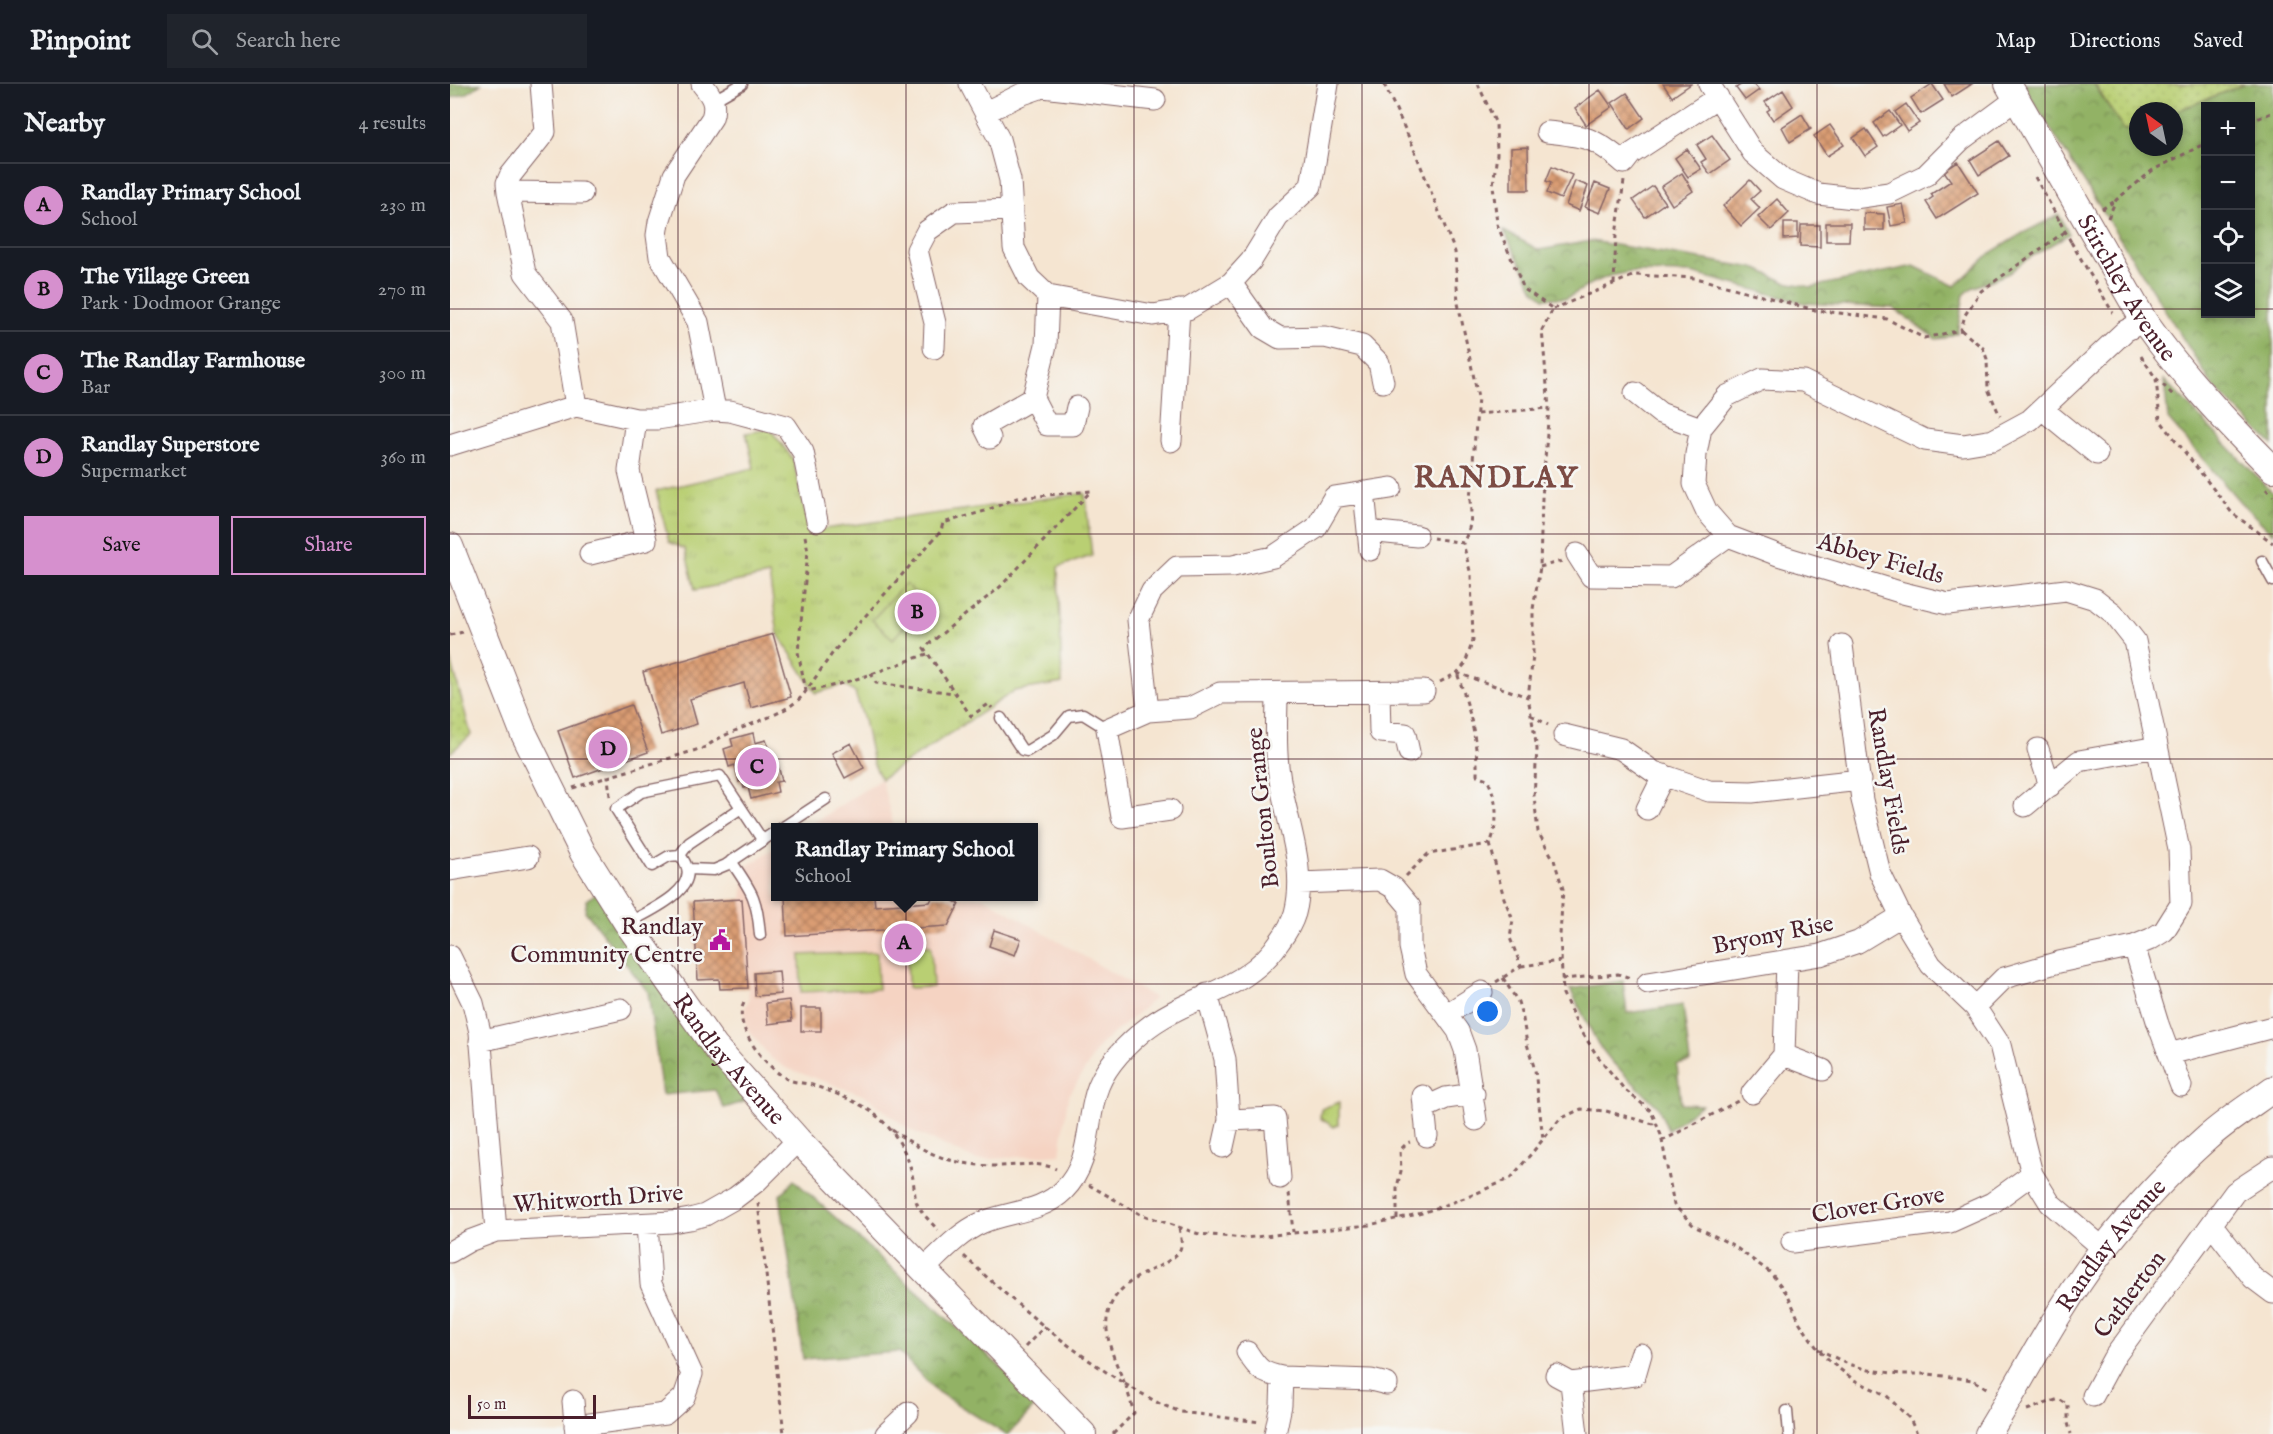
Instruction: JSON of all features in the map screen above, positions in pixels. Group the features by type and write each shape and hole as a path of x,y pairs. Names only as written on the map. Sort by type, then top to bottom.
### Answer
{"street":[{"path":"541,84 545,132 507,183 525,273 562,321 576,406"},
{"path":"970,84 999,139 1010,180 1014,248 1029,278 1048,296 1153,315 1188,309 1231,283 1251,261 1278,217 1311,186 1328,84"},
{"path":"986,112 1020,95 1043,87 1155,100"},
{"path":"1547,132 1584,136 1606,148 1624,163 1631,154 1713,91 1753,153 1783,179 1818,194 1854,198 1889,193 1926,175 2012,92"},
{"path":"708,92 715,109 712,118 674,175 657,235 660,256 698,322 716,410"},
{"name":"Stirchley Avenue","path":"2012,92 2144,321 2170,358 2217,413 2273,469"},
{"path":"508,192 582,193"},
{"path":"934,348 935,323 918,250 927,231 954,212 1012,210"},
{"path":"1231,283 1263,328 1280,338 1325,337 1362,346 1379,363 1383,382"},
{"path":"1048,296 1046,345 1033,398 1047,426 1072,425 1077,407"},
{"path":"1171,441 1179,310"},
{"path":"1635,393 1660,413 1701,428 1727,396 1762,379 1803,381 1925,440 1963,445 1993,440 2030,420 2125,331 2144,321"},
{"path":"990,438 984,426 1033,398"},
{"path":"450,445 576,406 636,419 716,410 744,414 786,426 803,452 817,521"},
{"path":"2042,409 2097,454"},
{"path":"590,554 646,540 629,471 636,419"},
{"name":"Abbey Fields","path":"1701,428 1694,484 1707,512 1728,536 1778,555 1903,593 1948,604 2066,590 2095,599 2113,614 2135,641 2144,674 2179,850 2181,904 2164,931 2134,946 2059,962 2004,978 1976,1007"},
{"path":"1148,711 1138,620 1152,591 1177,567 1233,566 1273,557 1316,528 1334,497 1391,488"},
{"path":"1364,492 1369,540 1417,536"},
{"path":"1577,554 1592,576 1671,577 1728,536"},
{"name":"Randlay Avenue","path":"450,546 523,732 583,853 627,923 715,1047 798,1140 1083,1434"},
{"name":"Randlay Fields","path":"1842,645 1862,800 1880,873 1901,916 1931,964 1976,1007 2000,1045 2032,1174 2050,1203 2104,1249"},
{"name":"Boulton Grange","path":"1107,729 1148,711 1190,708 1220,693 1424,691"},
{"path":"1379,692 1380,732 1405,734 1409,752"},
{"name":"Boulton Grange","path":"924,1269 951,1244 979,1224 999,1216 1034,1209 1063,1191 1083,1163 1096,1090 1106,1071 1124,1048 1167,1014 1246,976 1257,969 1272,953 1294,914 1299,883 1295,846 1278,765 1277,693"},
{"path":"1107,729 1122,817 1170,810"},
{"path":"1564,735 1621,749 1654,772 1709,791 1752,792 1860,780"},
{"path":"2025,806 2079,761 2157,747"},
{"path":"2038,749 2050,786"},
{"path":"1647,809 1664,775"},
{"path":"450,870 528,857"},
{"path":"1299,883 1380,880 1394,888 1410,907 1410,946 1416,974 1458,1031 1465,1050 1474,1094 1476,1120"},
{"name":"Bryony Rise","path":"1648,983 1821,955 1858,942 1901,916"},
{"path":"2134,946 2181,1086"},
{"path":"450,956 456,985 473,1003 480,1041 496,1231"},
{"path":"1752,1093 1784,1055 1786,960"},
{"path":"1447,1014 1482,992"},
{"path":"1207,994 1225,1059 1229,1120 1223,1147"},
{"path":"480,1041 621,1008"},
{"path":"2169,1054 2273,1027"},
{"path":"1784,1055 1823,1070"},
{"name":"Randlay Avenue","path":"1988,1434 2054,1323 2104,1249 2140,1206 2189,1154 2209,1136 2273,1089"},
{"path":"1427,1136 1424,1102 1474,1094"},
{"path":"1229,1120 1275,1118 1280,1178"},
{"name":"Whitworth Drive","path":"450,1252 469,1241 496,1231 647,1224 705,1215 735,1198 756,1182 798,1140"},
{"name":"Catherton","path":"2093,1396 2113,1359 2235,1192 2273,1167"},
{"name":"Clover Grove","path":"1792,1242 1950,1222 1992,1203 2032,1174"},
{"path":"573,1401 575,1430 665,1414 684,1397 692,1374 651,1284 647,1224"},
{"path":"2212,1225 2253,1278 2273,1293"},
{"path":"1247,1352 1260,1370 1267,1374 1282,1377 1371,1380 1387,1384"},
{"path":"1577,1434 1563,1379 1635,1374 1641,1354"},
{"path":"1276,1429 1281,1405 1282,1377"},
{"path":"886,1434 908,1413"}],"lane":[{"path":"708,92 742,84"},
{"path":"2262,561 2273,581"},
{"path":"1001,718 1022,750 1028,751 1053,735 1069,716 1083,714 1107,729"},
{"path":"681,855 669,856 652,866 616,809 641,792 720,776 763,841"},
{"path":"789,823 826,800"},
{"path":"793,805 800,815"},
{"path":"681,855 689,843 741,808"},
{"path":"688,869 714,870 771,835"},
{"path":"627,923 680,892 686,883 688,869 681,855"},
{"path":"731,861 754,896 758,907 760,935"},
{"path":"1787,1411 1788,1434"}],"path":[{"path":"1384,84 1412,144 1455,252 1458,303 1478,398 1470,500 1472,517 1463,543 1471,575 1473,640 1465,664 1457,674 1424,691"},
{"path":"1478,84 1496,124 1497,154 1493,185 1497,224 1524,289 1553,309"},
{"path":"2255,120 2273,112"},
{"path":"2100,210 2153,170 2201,145"},
{"path":"1614,284 1616,235 1621,196 1631,154"},
{"path":"2097,242 2116,200"},
{"path":"2060,222 2071,242"},
{"path":"1961,330 1965,315 1981,291 2066,231"},
{"path":"1917,1434 1910,1419 1886,1395 1854,1380 1829,1361 1817,1348 1800,1323 1788,1295 1771,1273 1731,1244 1694,1226 1674,1205 1662,1141 1651,1111 1624,1089 1590,1045 1563,994 1561,961 1563,889 1554,860 1538,832 1534,796 1537,749 1528,698 1533,656 1533,609 1540,567 1542,498 1549,408 1542,330 1553,309 1635,275 1696,278 1815,310 1887,318 1924,338 1961,330"},
{"path":"1961,330 1983,348 1987,359 1988,389 2006,434"},
{"path":"2156,377 2160,420 2232,513 2273,543"},
{"path":"1477,414 1549,408"},
{"path":"567,789 706,747 718,736 767,718 801,698 834,651 941,531 943,523 985,512 1017,498 1091,491 1000,587 924,648 971,716 989,704 1001,718"},
{"path":"806,691 798,652 808,551 804,530 817,521"},
{"path":"1417,536 1463,543"},
{"path":"806,691 821,689 927,654"},
{"path":"871,673 876,683 954,693"},
{"path":"1457,674 1528,698"},
{"path":"1457,674 1474,731 1478,755 1477,775 1487,779 1496,802 1495,832 1490,844 1512,920 1510,938 1521,966"},
{"path":"608,777 610,799 616,809"},
{"path":"1394,888 1428,854 1490,844"},
{"path":"1482,992 1521,966 1561,961"},
{"path":"1562,979 1618,974 1648,983"},
{"path":"1503,978 1518,1002 1523,1019 1527,1044 1535,1070 1543,1139"},
{"path":"744,1003 740,1010 740,1018 746,1035 770,1065 788,1080 814,1086 843,1097 873,1113 892,1130 921,1150 960,1163 993,1166 1045,1164 1075,1177 1140,1214 1199,1234 1245,1238 1369,1225 1422,1213 1470,1197 1511,1178 1560,1119 1581,1109 1606,1111 1657,1125"},
{"path":"1662,1141 1752,1093"},
{"path":"892,1130 903,1148 912,1172 916,1200 921,1211 951,1244 996,1285 1094,1365 1160,1404 1181,1412 1276,1429"},
{"path":"1397,1219 1397,1187 1401,1171 1400,1150 1407,1143 1428,1140 1427,1136"},
{"path":"1280,1178 1288,1178 1293,1232"},
{"path":"756,1182 784,1434"},
{"path":"1113,1434 1134,1413 1108,1342 1108,1312 1116,1296 1130,1282 1177,1254 1181,1248 1179,1228"},
{"path":"1012,1362 1045,1326"},
{"path":"1817,1348 1848,1364 1869,1370 1973,1380 2026,1411 2059,1399 2068,1405 2068,1423 2071,1434"}],"shaded area":[{"path":"881,779 893,823 813,823"},
{"path":"771,851 771,901 990,901 1155,998 1100,1045 1068,1097 1060,1154 976,1160 908,1129 866,1096 786,1068 771,1058 747,1028 743,1012 749,1000 742,899 746,867"}],"green space":[{"path":"450,84 481,84 466,94 450,98"},
{"path":"2024,84 2094,84 2124,130 2129,128 2129,156 2183,156 2183,108 2245,84 2273,84 2273,445 2213,386"},
{"path":"2094,84 2245,84 2183,108 2183,102 2129,102 2129,129 2124,131"},
{"path":"2059,215 2069,234 2024,261 2009,273 1972,288 1964,295 1957,333 1936,339 1893,308 1805,303 1691,273 1631,272 1609,276 1567,298 1544,298 1534,290 1504,231 1539,250 1591,241 1755,268 1785,282 1811,287 1914,266 1955,286 1990,253"},
{"path":"2164,380 2273,493 2273,534 2240,502 2168,419"},
{"path":"770,429 793,459 809,531 1085,493 1092,556 1058,567 1062,683 1014,691 881,779 873,763 864,720 855,693 844,685 816,693 778,634 769,575 695,590 685,549 669,542 656,491 754,468 746,433"},
{"path":"905,584 926,602 893,639 872,620"},
{"path":"450,656 471,735 450,753"},
{"path":"599,891 746,1101 724,1108 715,1090 662,1095 648,992 585,911 587,900"},
{"path":"907,946 931,946 933,987 908,988"},
{"path":"877,952 878,989 801,992 800,955"},
{"path":"1623,981 1627,1013 1683,1005 1690,1062 1677,1065 1681,1104 1701,1105 1668,1130 1658,1107 1612,1062 1598,1044 1570,989"},
{"path":"1339,1102 1339,1124 1334,1127 1320,1118 1321,1109"},
{"path":"794,1180 1039,1402 1009,1434 1005,1434 936,1391 899,1352 803,1359 780,1195"}],"building":[{"path":"1663,84 1691,84 1672,97"},
{"path":"1742,84 1754,84 1759,90 1745,100 1736,88"},
{"path":"1932,84 1943,100 1921,114 1911,98"},
{"path":"1944,84 1972,84 1952,97"},
{"path":"1600,90 1612,107 1586,125 1575,108"},
{"path":"1783,90 1793,106 1773,120 1767,111 1770,109 1765,102"},
{"path":"1627,93 1644,118 1629,129 1612,103"},
{"path":"1906,104 1919,123 1907,131 1895,112"},
{"path":"1890,111 1900,125 1883,137 1874,123"},
{"path":"1802,114 1811,129 1790,142 1782,127"},
{"path":"1830,125 1844,145 1827,156 1814,136"},
{"path":"1866,129 1878,147 1865,156 1853,138"},
{"path":"1712,135 1730,160 1710,174 1701,162 1706,159 1697,145"},
{"path":"1999,141 2009,156 1979,175 1970,160"},
{"path":"1528,147 1529,190 1511,190 1511,148"},
{"path":"1687,149 1701,169 1688,177 1675,158"},
{"path":"1958,162 1978,193 1937,219 1926,202 1933,197 1931,194 1951,181 1944,171"},
{"path":"1552,166 1572,175 1561,199 1547,193 1551,183 1546,181"},
{"path":"1682,173 1693,191 1672,205 1661,187"},
{"path":"1750,180 1760,191 1751,199 1760,208 1741,226 1723,206"},
{"path":"1575,181 1588,186 1579,211 1566,205"},
{"path":"1595,183 1610,189 1600,213 1585,207"},
{"path":"1653,186 1665,203 1645,217 1633,200"},
{"path":"1777,199 1789,213 1771,230 1758,217"},
{"path":"1903,204 1907,223 1891,226 1887,207"},
{"path":"1864,213 1884,214 1884,230 1864,230"},
{"path":"1784,223 1798,223 1798,238 1784,239"},
{"path":"1826,223 1850,223 1849,241 1826,241"},
{"path":"1801,225 1820,225 1820,247 1800,246"},
{"path":"773,634 791,697 751,708 744,683 690,699 697,724 661,735 643,672"},
{"path":"631,705 648,752 575,778 558,731"},
{"path":"753,733 755,743 766,740 775,766 778,765 782,781 776,782 778,792 751,799 748,787 744,788 742,781 739,782 735,765 729,767 724,749 733,746 731,739"},
{"path":"851,743 864,768 845,778 832,753"},
{"name":"Randlay Community Centre","path":"742,899 748,988 720,989 719,979 698,980 693,902"},
{"path":"785,901 874,901 875,906 930,901 954,901 959,904 948,926 787,936"},
{"path":"994,930 1021,939 1015,955 989,946"},
{"path":"779,971 781,994 755,996 754,973"},
{"path":"789,1000 792,1021 768,1024 766,1003"},
{"path":"801,1008 821,1008 821,1031 801,1031"}],"place":[{"name":"The Village Green","path":"917,612"},
{"name":"Randlay Superstore","path":"608,749"},
{"name":"The Randlay Farmhouse","path":"757,767"},
{"name":"Randlay Community Centre","path":"720,940"},
{"name":"Randlay Primary School","path":"904,943"}],"district":[{"name":"RANDLAY","path":"1496,477"}]}
